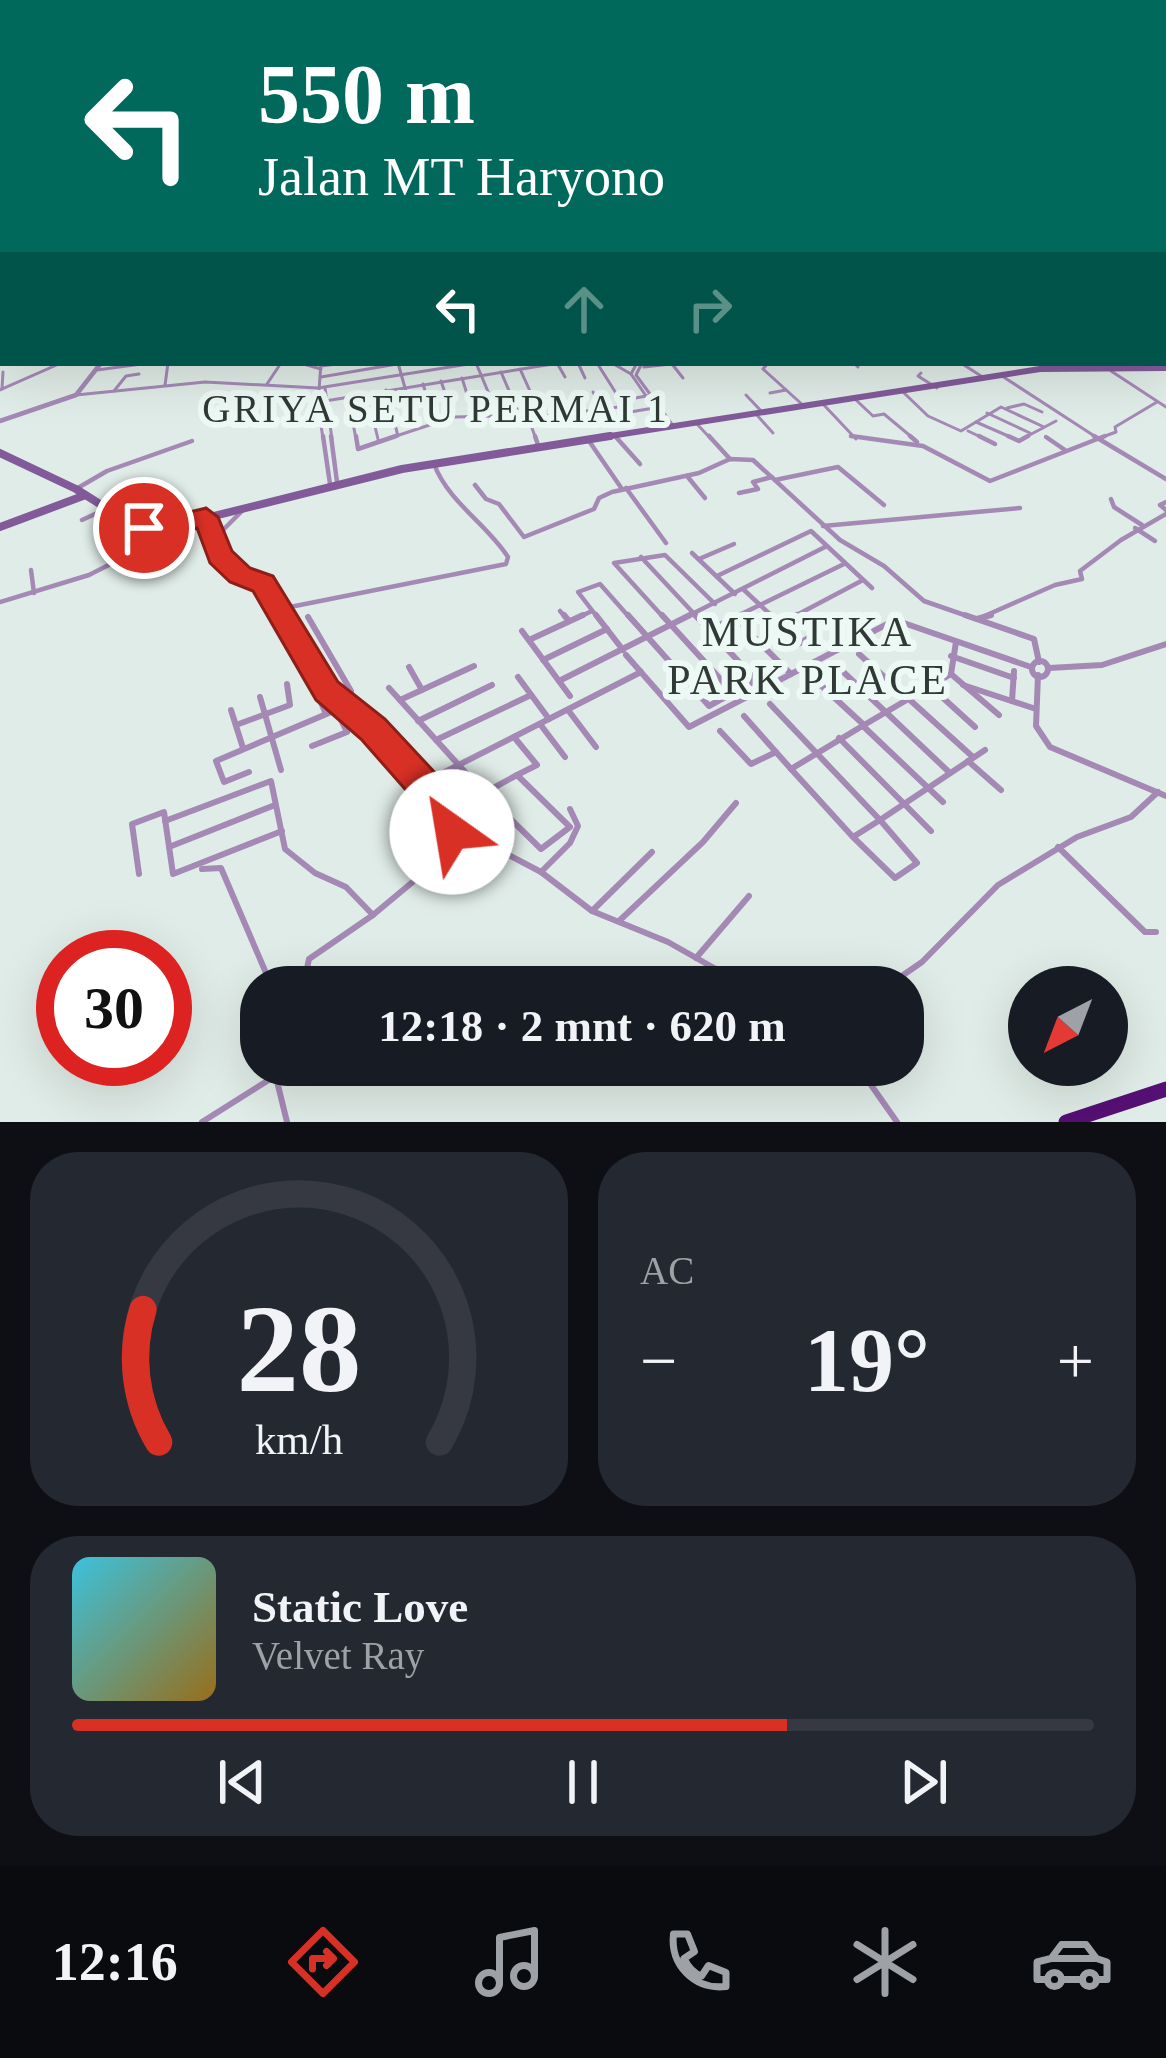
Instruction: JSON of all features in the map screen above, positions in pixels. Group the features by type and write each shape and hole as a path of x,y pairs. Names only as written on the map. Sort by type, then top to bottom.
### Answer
{"highway":[{"path":"1066,1122 1166,1089"}],"main road":[{"path":"0,454 80,492 130,524 164,530 334,483 434,464 1054,368 1166,368"},
{"path":"0,526 80,492"}],"street":[{"path":"3,372 1,389 55,366"},
{"path":"76,395 99,366"},
{"path":"165,385 168,366"},
{"path":"267,384 279,366"},
{"path":"321,379 385,366"},
{"path":"400,366 417,429"},
{"path":"0,422 76,395 165,385 401,376 464,366"},
{"path":"477,366 497,414"},
{"path":"326,400 539,366"},
{"path":"560,366 565,377"},
{"path":"580,366 585,377"},
{"path":"347,397 357,448 454,417 621,406 599,366"},
{"path":"675,366 683,378"},
{"path":"766,366 763,369 805,406"},
{"path":"966,366 986,379"},
{"path":"1112,366 1166,407"},
{"path":"637,367 653,408 671,428"},
{"path":"637,367 636,375 671,428"},
{"path":"520,369 540,413"},
{"path":"501,372 519,414"},
{"path":"921,373 918,376 937,388"},
{"path":"115,391 126,376 139,374"},
{"path":"1002,376 1054,418 1166,479"},
{"path":"462,378 474,415"},
{"path":"321,379 334,483"},
{"path":"321,379 334,483"},
{"path":"26,381 32,390"},
{"path":"441,381 454,417"},
{"path":"423,384 435,424"},
{"path":"386,390 398,436"},
{"path":"770,393 786,390"},
{"path":"593,392 602,408"},
{"path":"904,393 928,416 995,444"},
{"path":"367,394 379,443"},
{"path":"746,395 773,433"},
{"path":"621,401 649,396"},
{"path":"576,399 581,409"},
{"path":"856,400 873,416 884,414 921,446 990,481 1116,432 1115,427 1139,409 1156,402"},
{"path":"824,404 853,439 921,446"},
{"path":"966,430 987,413 1024,404 1056,421 1019,441 976,422"},
{"path":"557,405 562,413"},
{"path":"630,412 653,408"},
{"path":"1006,408 1044,427"},
{"path":"987,413 1030,433"},
{"path":"529,420 539,448"},
{"path":"696,424 730,459"},
{"path":"615,436 640,464"},
{"path":"1046,437 1064,450"},
{"path":"589,440 667,544"},
{"path":"80,492 120,466 192,442"},
{"path":"475,485 478,497 497,502 524,537 594,509 599,498 624,489 687,476 730,459 755,460 823,526 884,566 923,601 1034,638 1039,662 1048,668 1102,664 1166,644"},
{"path":"280,609 506,564 508,557 501,544 465,502 447,491 434,464"},
{"path":"739,493 758,489 753,482 838,467 884,505"},
{"path":"687,476 705,498"},
{"path":"283,496 287,507"},
{"path":"1112,500 1114,507 1155,541"},
{"path":"222,531 247,506"},
{"path":"823,526 1020,508"},
{"path":"82,520 106,509"},
{"path":"973,620 1003,612 1060,581 1082,579 1081,569 1166,509"},
{"path":"206,517 220,556 240,575 260,580 340,709 347,732 312,746"},
{"path":"0,602 103,569 158,540 164,530"},
{"path":"717,576 811,531 872,588"},
{"path":"699,559 734,544"},
{"path":"559,681 625,652 825,547"},
{"path":"692,553 734,594"},
{"path":"715,604 665,555 614,563 734,694"},
{"path":"641,557 756,679 709,706 597,582 577,593 689,727 893,620 957,639 1030,667 1038,675 1046,676 1048,668"},
{"path":"708,630 844,564"},
{"path":"31,570 34,593"},
{"path":"780,624 863,580"},
{"path":"743,589 800,643"},
{"path":"560,611 569,622"},
{"path":"529,640 592,611"},
{"path":"308,616 351,691"},
{"path":"735,618 791,674"},
{"path":"543,660 607,629"},
{"path":"522,631 570,696"},
{"path":"791,648 813,635"},
{"path":"791,769 951,674 957,639"},
{"path":"955,660 966,643"},
{"path":"307,660 326,651"},
{"path":"859,654 1001,790"},
{"path":"955,660 1014,674 1012,700"},
{"path":"1030,667 1039,662"},
{"path":"836,665 950,773"},
{"path":"400,700 474,666"},
{"path":"409,667 422,690"},
{"path":"433,778 641,673"},
{"path":"951,674 999,716"},
{"path":"1038,675 1038,731 1058,753 1162,794"},
{"path":"518,676 549,719"},
{"path":"813,678 943,802"},
{"path":"311,679 326,714"},
{"path":"236,725 292,703 286,684"},
{"path":"418,721 492,685"},
{"path":"964,685 1036,709"},
{"path":"931,687 975,727"},
{"path":"389,688 541,849 570,827 517,776"},
{"path":"436,740 531,695"},
{"path":"260,697 281,770"},
{"path":"744,716 891,878 915,867 916,860 770,704"},
{"path":"249,772 224,782 216,762 340,709"},
{"path":"340,709 373,729 481,842 541,872 592,910 718,966"},
{"path":"231,710 242,748"},
{"path":"568,710 596,747"},
{"path":"540,724 565,757"},
{"path":"719,731 751,764 776,752"},
{"path":"484,793 537,765 514,737"},
{"path":"839,738 931,831"},
{"path":"853,837 985,750"},
{"path":"165,821 271,781 285,849 315,873 346,887 373,915"},
{"path":"916,966 998,885 1058,847 1131,817 1162,794"},
{"path":"619,921 703,842 736,803"},
{"path":"169,847 276,805"},
{"path":"541,872 574,837 578,826 570,809"},
{"path":"139,874 132,824 164,812 173,874 282,831"},
{"path":"308,966 309,959 373,915 452,850 452,816"},
{"path":"1058,847 1145,932 1156,932"},
{"path":"592,910 652,852"},
{"path":"202,869 221,868 263,966"},
{"path":"696,958 749,896"},
{"path":"202,1122 252,1086"},
{"path":"279,1086 286,1122"},
{"path":"872,1086 897,1122"}],"district":[{"name":"GRIYA SETU PERMAI 1","path":"436,408"},
{"name":"MUSTIKA PARK PLACE","path":"808,655"}],"route":[{"path":"144,528 164,530 206,517 220,556 240,575 255,577 263,584 327,691 373,729 452,816 452,832"}]}
